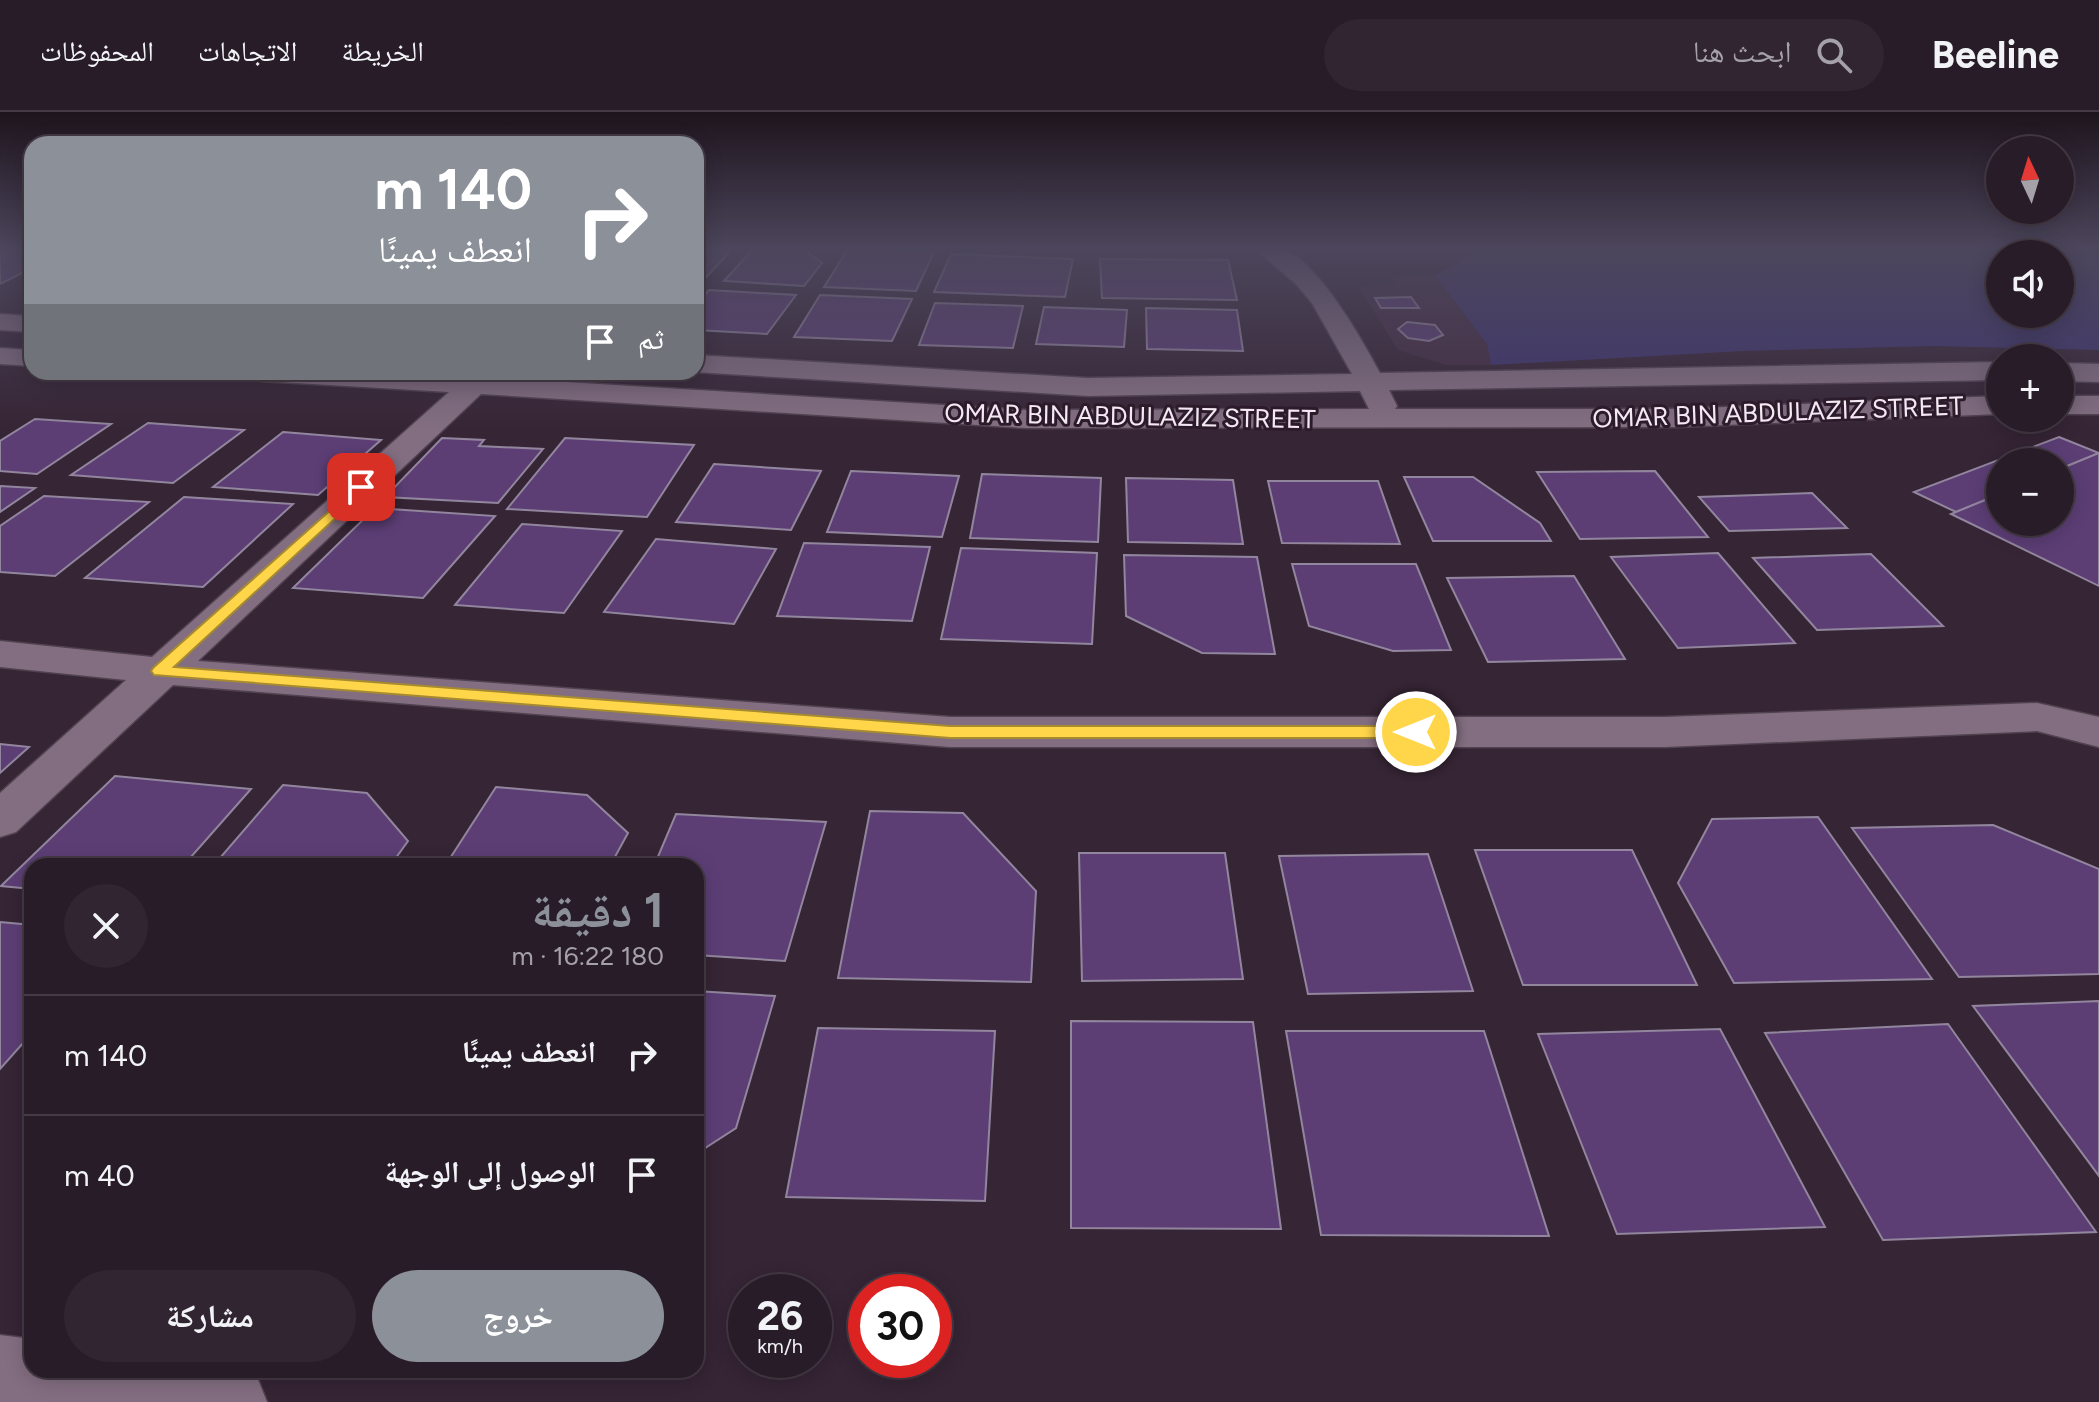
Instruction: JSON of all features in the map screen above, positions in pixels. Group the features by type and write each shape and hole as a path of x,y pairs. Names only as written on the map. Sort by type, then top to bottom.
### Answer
{"street":[{"path":"1331,309 1388,419"},
{"path":"0,322 24,324"},
{"path":"0,356 24,358"},
{"path":"704,364 1088,387 1986,371"},
{"path":"2074,372 2099,373"},
{"name":"OMAR BIN ABDULAZIZ STREET","path":"392,380 1026,419 1676,418 1986,406"},
{"path":"0,820 474,385"},
{"path":"2074,405 2099,405"},
{"path":"0,654 160,671 950,732 1665,732 2037,717 2099,732"},
{"path":"0,1369 24,1372"},
{"path":"63,1378 232,1402"}],"shaded area":[{"path":"1372,309 1460,309 1487,344 1491,365 1446,365 1398,350"},
{"path":"1460,309 1986,309 1986,328 2074,328 2074,309 2099,309 2099,350 2074,349 2074,344 1986,344 1986,347 1743,351 1491,365 1487,344"}],"building":[{"path":"704,309 785,309 767,334 704,330"},
{"path":"811,309 907,309 892,341 794,337"},
{"path":"933,309 1022,309 1013,348 919,345"},
{"path":"1044,309 1127,310 1124,347 1036,344"},
{"path":"1146,309 1237,310 1243,351 1147,349"},
{"path":"1407,322 1435,325 1443,335 1429,341 1408,338 1398,329"},
{"path":"35,419 111,424 37,474 0,471 0,441"},
{"path":"148,423 244,430 173,483 71,475"},
{"path":"283,432 381,440 318,495 213,487"},
{"path":"2059,437 2099,453 2074,463 2074,448 2030,448"},
{"path":"442,438 484,440 479,446 543,449 498,503 385,497"},
{"path":"565,438 694,445 647,517 507,509"},
{"path":"2099,453 2099,586 1996,536 2074,536 2074,463"},
{"path":"714,464 821,471 791,530 676,522"},
{"path":"1986,465 1986,500 1956,512 1914,492"},
{"path":"851,471 959,476 942,537 827,532"},
{"path":"1655,471 1708,537 1580,539 1537,472"},
{"path":"982,474 1101,478 1098,542 970,538"},
{"path":"1404,477 1473,477 1540,523 1551,541 1433,541"},
{"path":"1126,478 1233,480 1243,544 1128,542"},
{"path":"1268,481 1378,481 1400,544 1282,543"},
{"path":"0,486 35,488 0,512"},
{"path":"1812,493 1847,528 1729,531 1699,497"},
{"path":"44,496 149,502 55,576 0,572 0,526"},
{"path":"184,497 293,504 203,587 85,578"},
{"path":"1986,500 1986,531 1951,514"},
{"path":"375,508 495,516 423,598 293,588"},
{"path":"522,524 622,531 564,613 455,605"},
{"path":"656,539 776,549 734,624 604,612"},
{"path":"804,543 930,547 912,621 777,616"},
{"path":"961,548 1097,553 1092,644 941,639"},
{"path":"1718,553 1795,643 1678,648 1611,557"},
{"path":"1871,554 1943,626 1817,630 1753,558"},
{"path":"1124,555 1257,557 1275,654 1202,653 1126,616"},
{"path":"1292,564 1416,564 1451,650 1393,651 1309,626"},
{"path":"1574,576 1625,659 1488,662 1447,578"},
{"path":"0,744 29,747 0,773"},
{"path":"115,776 251,789 190,858 30,858"},
{"path":"283,785 367,793 408,841 396,858 220,858"},
{"path":"496,787 587,795 628,833 614,858 450,858"},
{"path":"870,811 963,813 1036,891 1031,982 838,978"},
{"path":"676,814 826,822 785,961 704,956 704,858 657,858"},
{"path":"1818,817 1932,979 1734,983 1678,883 1712,819"},
{"path":"1993,825 2099,869 2099,974 1959,977 1852,828"},
{"path":"1475,850 1632,850 1697,985 1523,985"},
{"path":"1079,853 1225,853 1243,979 1082,981"},
{"path":"1428,854 1473,991 1308,994 1279,856"},
{"path":"24,864 24,888 1,886"},
{"path":"0,922 24,924 24,1042 0,1069"},
{"path":"704,992 775,996 736,1128 704,1149"},
{"path":"2099,1001 2099,1176 1973,1006"},
{"path":"1071,1021 1253,1022 1281,1229 1071,1228"},
{"path":"1948,1024 2096,1232 1883,1240 1765,1033"},
{"path":"818,1028 995,1031 985,1201 786,1197"},
{"path":"1720,1029 1825,1227 1617,1234 1538,1034"},
{"path":"1286,1031 1484,1031 1549,1236 1321,1235"}],"route":[{"path":"361,487 160,671 950,732 1416,732"}]}
